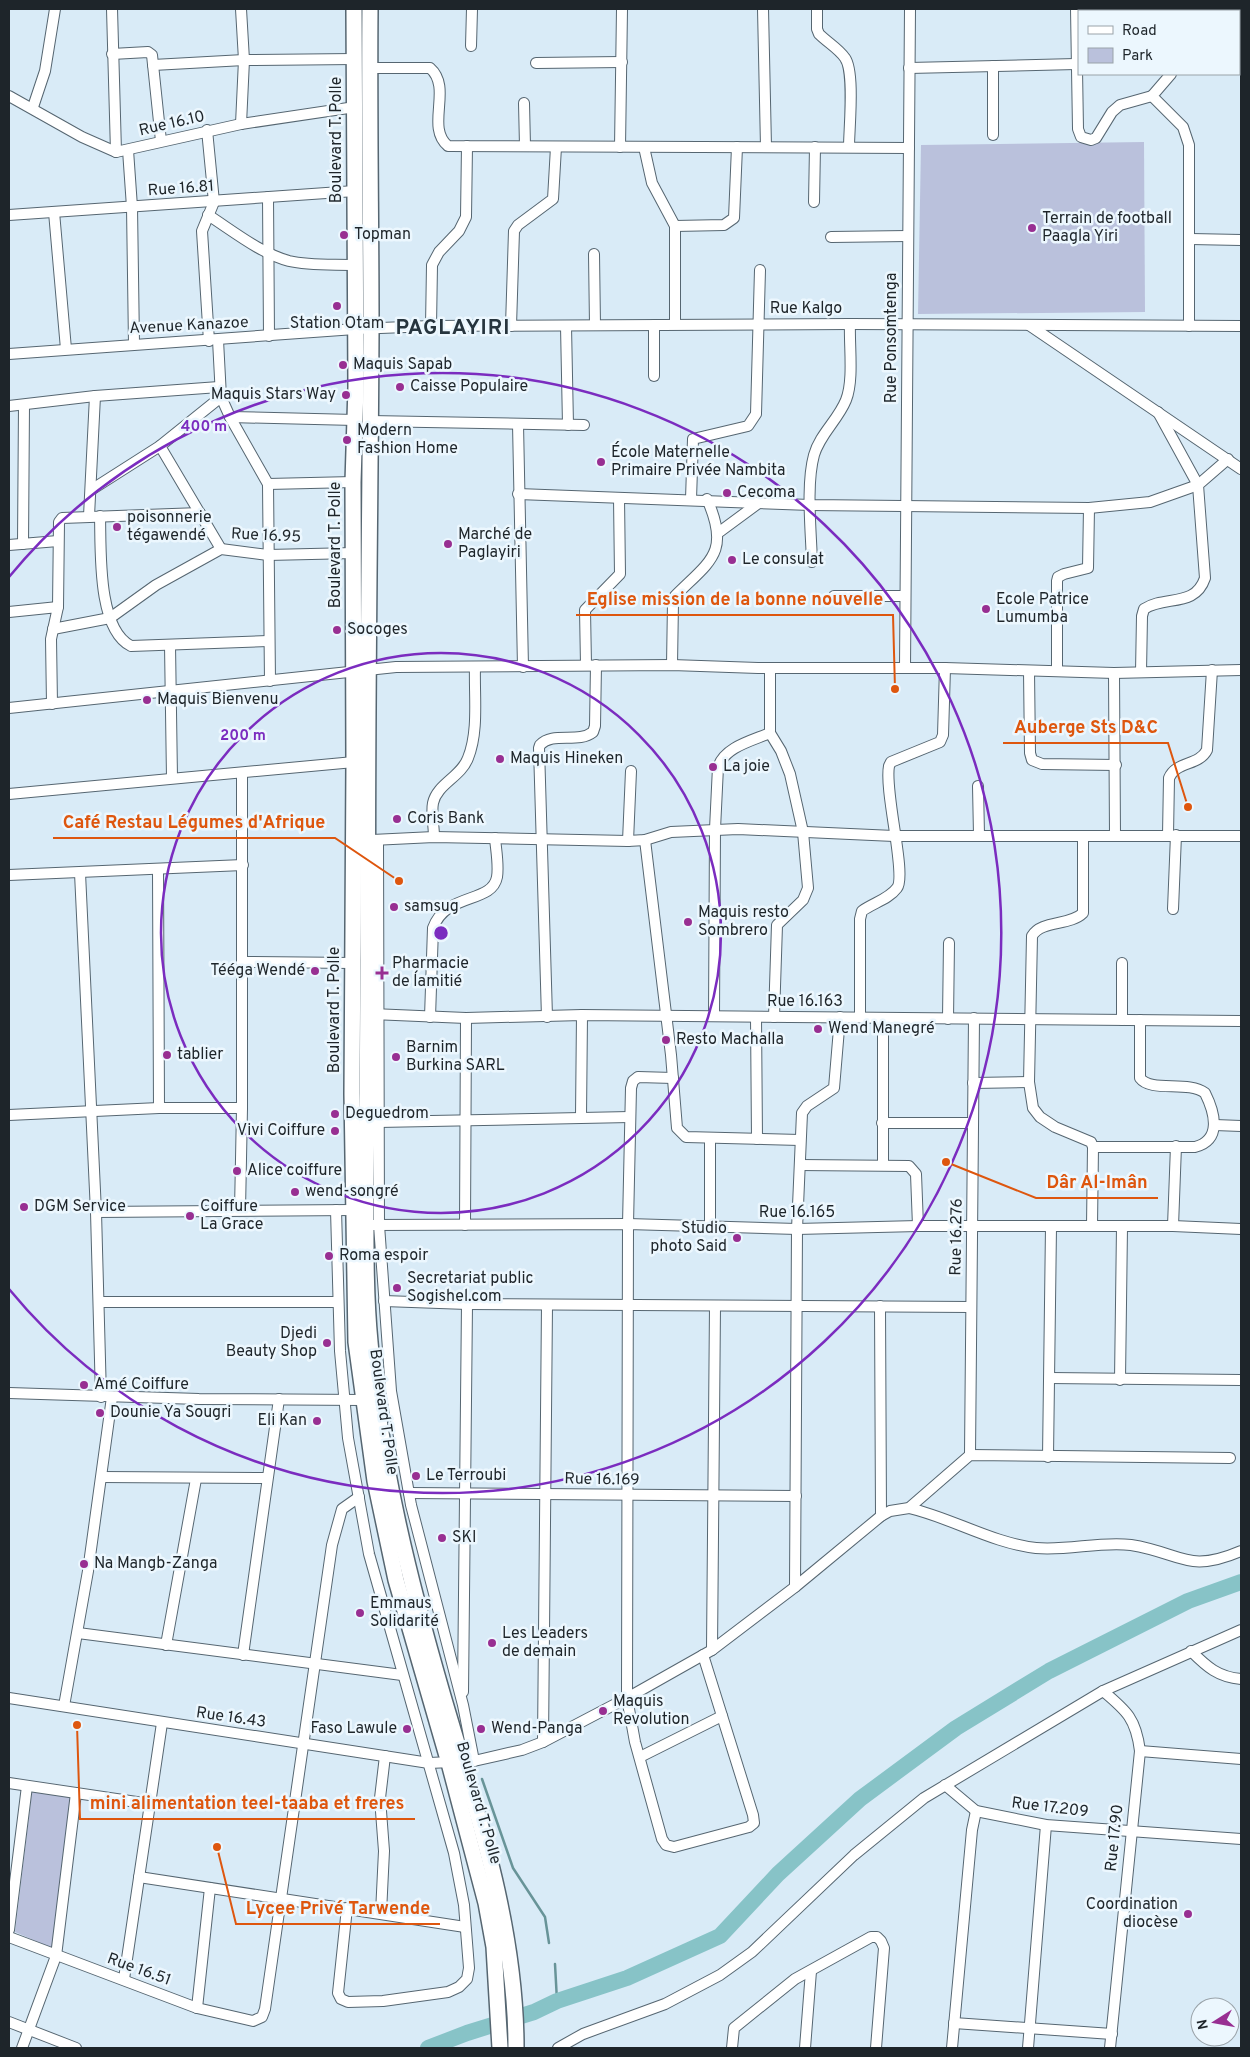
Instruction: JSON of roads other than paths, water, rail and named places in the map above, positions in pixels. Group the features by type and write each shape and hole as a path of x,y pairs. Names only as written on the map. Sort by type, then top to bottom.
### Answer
{"highway":[{"name":"Boulevard T. Polle","path":"354,9 355,329 362,421 361,671 354,762 353,963 366,1014 366,1225 369,1340 389,1486 407,1569 462,1763 492,1860 505,1920 516,1993 516,2047"},
{"name":"Boulevard T. Polle","path":"370,9 371,328 362,421 353,482 354,553 372,840 366,1014 353,1210 366,1225 356,1342 362,1400 375,1481 396,1580 462,1763 494,1946 499,1995 500,2048"}],"street":[{"path":"33,107 45,71 55,9"},
{"path":"9,96 33,107 82,137 116,152 112,9"},
{"path":"241,9 244,60 241,124"},
{"path":"471,46 472,9"},
{"path":"620,147 622,9"},
{"path":"763,9 766,147"},
{"path":"817,9 817,29 819,34 844,56 848,62 850,99 849,147"},
{"name":"Rue Ponsomtenga","path":"905,668 904,596 910,9"},
{"path":"1076,9 1078,129 1084,139 1092,140 1100,135 1106,121 1120,105 1152,96 1170,75"},
{"path":"112,54 150,52 161,141"},
{"path":"153,65 244,60 355,59"},
{"path":"536,63 622,62"},
{"path":"909,68 1076,64"},
{"path":"993,66 993,135"},
{"path":"370,68 430,68 437,74 440,83 439,132 441,140 448,146 909,148"},
{"path":"1152,96 1183,127 1187,134 1190,158 1191,240 1189,326"},
{"path":"524,103 525,146"},
{"name":"Rue 16.10","path":"116,152 207,130 355,107"},
{"path":"207,130 214,202 202,230 220,392 230,417 268,484 268,641 270,681"},
{"path":"431,326 432,265 439,252 459,231 466,218 467,146"},
{"path":"511,326 514,231 518,224 553,199 556,146"},
{"path":"644,147 652,183 675,226 675,324"},
{"path":"675,226 724,225 734,218 737,147"},
{"path":"814,202 815,147"},
{"path":"128,150 132,207 134,344"},
{"name":"Rue 16.81","path":"9,215 355,191"},
{"path":"268,197 269,336"},
{"path":"54,212 66,349"},
{"path":"208,215 269,253 291,261 355,265"},
{"path":"831,237 908,236"},
{"path":"1191,240 1241,240"},
{"path":"594,254 595,325"},
{"path":"690,499 693,440 748,426 756,414 760,270"},
{"name":"Rue Kalgo","path":"371,328 675,324 1241,326"},
{"path":"812,562 810,505 813,458 818,443 846,400 849,376 850,324"},
{"path":"654,325 654,376"},
{"path":"1029,325 1241,469"},
{"path":"566,326 568,424"},
{"name":"Avenue Kanazoe","path":"9,354 371,328"},
{"path":"9,406 95,396 220,392"},
{"path":"91,490 160,446 220,392"},
{"path":"95,396 91,490 102,588 110,618 122,639 131,646 268,641"},
{"path":"23,544 24,404"},
{"path":"1140,672 1142,616 1144,609 1190,597 1198,593 1205,578 1198,485 1158,412"},
{"path":"230,417 584,425"},
{"path":"518,424 523,667"},
{"path":"160,446 220,549"},
{"path":"518,494 707,499 810,505 1090,508 1150,502 1198,485 1228,459"},
{"path":"268,484 353,482"},
{"path":"547,1016 540,745 547,740 585,737 593,732 591,665 585,610 620,574 618,498"},
{"path":"672,665 673,602 675,596 707,565 715,553 718,533 707,499"},
{"path":"718,533 760,502"},
{"path":"1057,671 1058,581 1064,574 1088,568 1090,508"},
{"path":"52,704 53,629 58,607 58,542 59,522 62,518 200,513"},
{"path":"9,545 58,542"},
{"name":"Rue 16.95","path":"110,618 156,586 220,549 268,554 354,553"},
{"path":"834,596 904,596"},
{"path":"9,612 58,607"},
{"path":"53,629 110,618"},
{"path":"170,645 172,778"},
{"path":"9,708 361,671 475,667 672,665 770,668 945,668 1114,673 1241,670"},
{"path":"434,837 433,802 444,785 456,777 465,766 469,755 474,722 475,667"},
{"path":"770,668 770,733 789,768 803,832 808,888 803,900 777,926 774,1016"},
{"path":"860,1017 860,919 862,911 892,893 898,887 901,876 894,836 889,766 891,762 940,742 943,735 945,668"},
{"path":"1029,670 1030,753 1032,760 1042,764 1116,765"},
{"path":"1173,909 1169,778 1176,768 1200,759 1207,750 1212,670"},
{"path":"1114,673 1115,835"},
{"path":"714,1016 715,829 718,767 721,759 727,752 770,733"},
{"path":"9,794 172,778 242,774 354,762"},
{"path":"628,841 631,771"},
{"path":"240,1210 243,962 242,774"},
{"path":"978,786 979,835"},
{"path":"372,840 434,837 628,841 645,840 672,832 715,829 894,836 1241,836"},
{"path":"1083,836 1083,913 1075,920 1039,929 1032,936 1030,1082 1033,1108 1040,1117 1055,1127 1086,1138 1093,1147 1092,1226"},
{"path":"430,1017 433,928 437,916 445,909 487,892 493,886 496,878 495,838"},
{"path":"645,840 666,1015 677,1128 686,1138 800,1140"},
{"path":"9,875 243,865"},
{"path":"158,870 159,1108"},
{"path":"80,873 96,1212 101,1397"},
{"path":"948,1019 949,943"},
{"path":"243,962 353,963"},
{"path":"1122,962 1122,1020"},
{"path":"366,1014 378,1122 366,1225 384,1301 391,1390 409,1493 463,1705"},
{"name":"Rue 16.163","path":"366,1014 466,1018 666,1015 1241,1021"},
{"path":"581,1118 582,1015"},
{"path":"756,1017 757,1139"},
{"path":"795,1588 797,1229 800,1140 804,1109 834,1088 840,1017"},
{"path":"465,1225 466,1018"},
{"path":"883,1018 883,1164"},
{"name":"Rue 16.276","path":"970,1455 974,1018"},
{"path":"1093,1147 1195,1147 1205,1143 1210,1138 1215,1125 1207,1098 1199,1089 1148,1084 1140,1078 1140,1020"},
{"path":"673,1078 638,1077 633,1081 630,1117 627,1698 640,1758 662,1839 666,1845 674,1847 749,1828 754,1823 722,1716 708,1652 713,1496 715,1306"},
{"path":"973,1083 1030,1082"},
{"path":"9,1115 159,1108 242,1108"},
{"path":"378,1122 630,1117"},
{"path":"882,1123 973,1123"},
{"path":"1215,1125 1241,1126"},
{"path":"710,1139 710,1226"},
{"path":"1173,1226 1176,1146"},
{"path":"800,1165 883,1164 909,1166 913,1169 917,1180 918,1226"},
{"path":"336,1210 343,1400 359,1497 369,1554 402,1676 429,1763 460,1881 470,1968 467,1978 459,1987 448,1992 428,1996 348,2002 341,1999 338,1993 347,1908"},
{"path":"96,1212 353,1210"},
{"name":"Rue 16.165","path":"366,1225 628,1224 797,1229 918,1226 1173,1226 1241,1229"},
{"path":"1048,1457 1051,1227"},
{"path":"1120,1380 1122,1227"},
{"path":"384,1301 547,1305 971,1307"},
{"path":"99,1302 338,1302"},
{"path":"462,1763 467,1304"},
{"path":"543,1742 547,1305"},
{"path":"880,1306 881,1516 890,1511 909,1508 1012,1543 1036,1548 1130,1545 1196,1563 1222,1559 1241,1551"},
{"path":"1050,1378 1241,1380"},
{"path":"9,1393 101,1397 362,1400"},
{"path":"64,1706 78,1633 102,1477 112,1397"},
{"path":"242,1655 279,1399"},
{"path":"909,1508 970,1455 1230,1458"},
{"path":"102,1477 268,1478"},
{"path":"166,1645 196,1479"},
{"name":"Rue 16.169","path":"409,1493 796,1496"},
{"path":"282,1898 314,1665 337,1523 342,1510 359,1497"},
{"name":"Rue 16.43","path":"9,1698 429,1763 462,1763 497,1757 543,1742 627,1698 708,1652 795,1588 881,1516"},
{"path":"558,2048 583,2034 665,2004 720,1975 752,1952 854,1855 924,1798 945,1785 1103,1692 1241,1630"},
{"path":"78,1633 402,1676"},
{"path":"1191,1651 1209,1669 1221,1676 1241,1679"},
{"name":"Rue 17.90","path":"1103,1692 1132,1719 1138,1733 1140,1751 1110,2048"},
{"path":"640,1758 722,1716"},
{"path":"124,1980 162,1723"},
{"path":"1140,1751 1241,1759"},
{"path":"381,1914 384,1851 380,1798 385,1756"},
{"path":"9,1783 150,1804"},
{"path":"945,1785 976,1811 972,1830 952,2048"},
{"path":"9,1930 27,1786"},
{"path":"22,2048 56,1956 76,1793"},
{"name":"Rue 17.209","path":"976,1811 1046,1825 1241,1839"},
{"path":"1028,2048 1046,1825"},
{"path":"139,1877 465,1927"},
{"path":"197,2008 210,1888"},
{"name":"Rue 16.51","path":"9,1937 197,2008 253,2021 262,2017 265,2009 282,1898"},
{"path":"732,2048 734,2028 794,1979 871,1937 877,1937 884,1948 876,2048"},
{"path":"804,2048 811,1971"},
{"path":"9,2022 76,2048"},
{"path":"954,2024 1030,2027 1112,2034"}],"waterway":[{"path":"428,2048 467,2033 534,2012 557,2001 627,1978 720,1936 778,1874 860,1799 956,1728 1049,1671 1188,1601 1241,1582"},
{"path":"482,1779 513,1868 545,1917 549,1943"},
{"path":"555,1964 557,2001"}],"place":[{"name":"Terrain de football Paagla Yiri","path":"1032,228"},
{"name":"Topman","path":"344,235"},
{"name":"Station Otam","path":"337,306"},
{"name":"Maquis Sapab","path":"343,365"},
{"name":"Caisse Populaire","path":"400,387"},
{"name":"Maquis Stars Way","path":"346,395"},
{"name":"Modern Fashion Home","path":"347,440"},
{"name":"École Maternelle Primaire Privée Nambita","path":"601,462"},
{"name":"Cecoma","path":"727,493"},
{"name":"poisonnerie tégawendé","path":"117,527"},
{"name":"Marché de Paglayiri","path":"448,544"},
{"name":"Le consulat","path":"732,560"},
{"name":"Ecole Patrice Lumumba","path":"986,609"},
{"name":"Socoges","path":"337,630"},
{"name":"Eglise mission de la bonne nouvelle","path":"895,689"},
{"name":"Maquis Bienvenu","path":"147,700"},
{"name":"Maquis Hineken","path":"500,759"},
{"name":"La joie","path":"713,767"},
{"name":"Auberge Sts D&C","path":"1188,807"},
{"name":"Coris Bank","path":"397,819"},
{"name":"Café Restau Légumes d'Afrique","path":"399,881"},
{"name":"samsug","path":"394,907"},
{"name":"Maquis resto Sombrero","path":"688,922"},
{"name":"Tééga Wendé","path":"315,971"},
{"name":"Pharmacie de l´amitié","path":"382,973"},
{"name":"Wend Manegré","path":"818,1029"},
{"name":"Resto Machalla","path":"666,1040"},
{"name":"tablier","path":"167,1055"},
{"name":"Barnim Burkina SARL","path":"396,1057"},
{"name":"Deguedrom","path":"335,1114"},
{"name":"Vivi Coiffure","path":"335,1131"},
{"name":"Dâr Al-Imân","path":"946,1162"},
{"name":"Alice coiffure","path":"237,1171"},
{"name":"wend-songré","path":"295,1192"},
{"name":"DGM Service","path":"24,1207"},
{"name":"Coiffure La Grace","path":"190,1216"},
{"name":"Studio photo Said","path":"737,1238"},
{"name":"Roma espoir","path":"329,1256"},
{"name":"Secretariat public Sogishel.com","path":"397,1288"},
{"name":"Djedi Beauty Shop","path":"327,1343"},
{"name":"Amé Coiffure","path":"84,1385"},
{"name":"Dounie Ya Sougri","path":"100,1413"},
{"name":"Eli Kan","path":"317,1421"},
{"name":"Le Terroubi","path":"416,1476"},
{"name":"SKI","path":"442,1538"},
{"name":"Na Mangb-Zanga","path":"84,1564"},
{"name":"Emmaus Solidarité","path":"360,1613"},
{"name":"Les Leaders de demain","path":"492,1643"},
{"name":"Maquis Revolution","path":"603,1711"},
{"name":"mini alimentation teel-taaba et freres","path":"77,1725"},
{"name":"Faso Lawule","path":"407,1729"},
{"name":"Wend-Panga","path":"481,1729"},
{"name":"Lycee Privé Tarwende","path":"217,1847"},
{"name":"Coordination diocèse","path":"1188,1914"}],"district":[{"name":"PAGLAYIRI","path":"453,328"}]}
